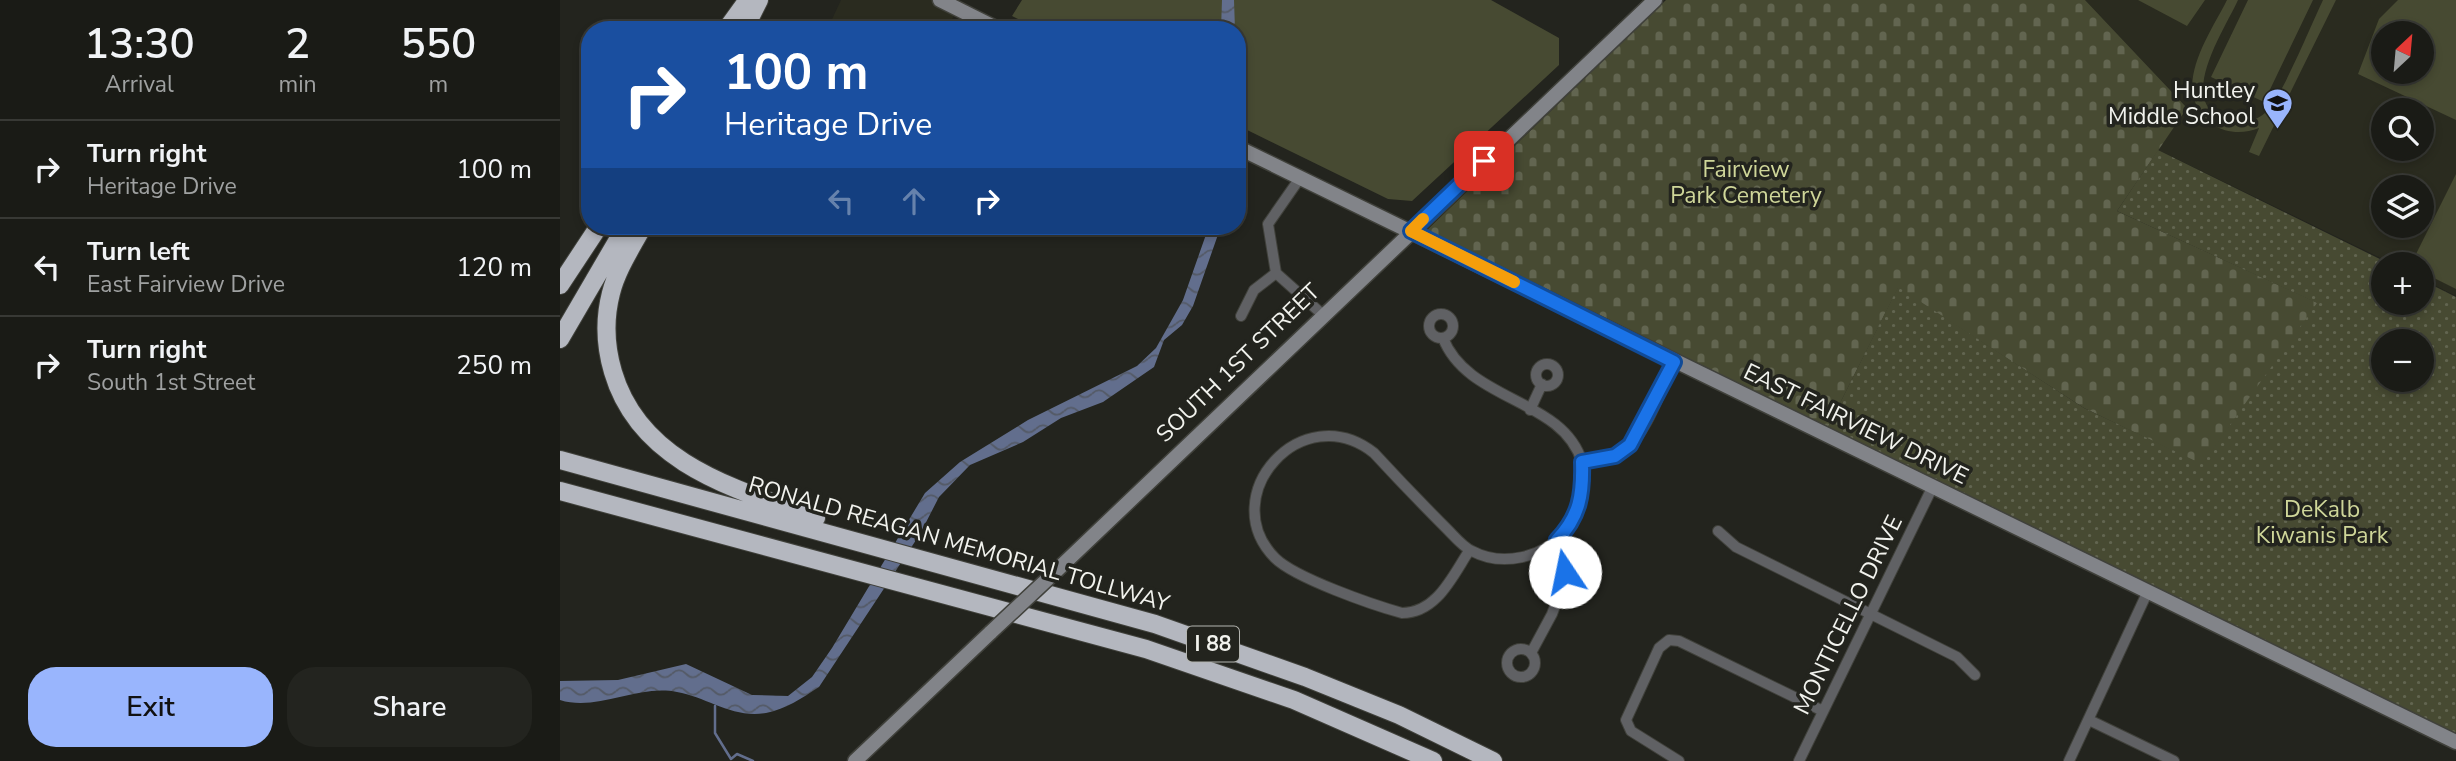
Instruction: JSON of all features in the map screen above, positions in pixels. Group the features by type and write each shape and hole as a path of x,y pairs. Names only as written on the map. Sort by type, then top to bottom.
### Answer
{"highway":[{"path":"734,21 747,0"},
{"path":"748,21 759,0"},
{"path":"560,285 593,235"},
{"path":"560,327 611,235"},
{"path":"560,339 621,235"},
{"path":"639,235 611,291 606,318 610,362 617,385 636,418 666,450 724,485 875,543"},
{"name":"RONALD REAGAN MEMORIAL TOLLWAY","path":"560,460 875,543 1203,640 1399,715 1493,761"},
{"name":"I 88","path":"560,491 847,570 1091,632 1195,664 1307,705 1433,761"}],"street":[{"path":"940,0 982,21"},
{"name":"SOUTH 1ST STREET","path":"855,761 1655,0"},
{"name":"EAST FAIRVIEW DRIVE","path":"1246,151 2456,742"},
{"path":"1300,178 1268,224 1276,273 1322,314"},
{"path":"1241,316 1254,290 1276,273"},
{"path":"1443,338 1449,353 1478,380 1561,429 1582,462 1580,503 1573,521 1557,540 1543,550 1515,558 1492,557 1469,551 1374,453 1357,441 1322,435 1290,447 1266,471 1255,505 1262,541 1287,567 1382,607 1411,613 1434,601 1469,551"},
{"path":"1582,462 1615,456 1630,445 1674,362"},
{"path":"1530,410 1542,384"},
{"name":"MONTICELLO DRIVE","path":"1799,761 1933,486"},
{"path":"1718,531 1736,547 1958,657 1975,675"},
{"path":"1531,653 1552,614 1565,579 1557,540"},
{"path":"2069,761 2148,591"},
{"path":"1679,761 1627,726 1629,709 1658,648 1669,640 1679,641 1823,711"},
{"path":"2089,720 2174,761"}],"shaded area":[{"path":"841,0 933,0 956,11 951,21 831,21"},
{"name":"Huntley Middle School","path":"2085,0 2456,0 2456,296 2434,285 2434,252 2371,253 2158,150 2187,108"}],"green space":[{"path":"1022,0 1491,0 1559,38 1559,65 1412,201 1388,199 1246,129 1246,21 1022,21 1012,16"},
{"name":"Fairview Park Cemetery","path":"1666,0 2085,0 2187,108 2117,211 2318,303 2202,465 2084,408 1898,288 1828,427 1427,230"},
{"path":"2138,0 2205,0 2187,26"},
{"path":"2227,0 2238,0 2214,49 2203,86 2205,102 2215,114 2242,122 2256,119 2268,110 2289,74 2323,0 2336,0 2259,156 2249,152 2259,128 2236,132 2224,130 2212,124 2199,111 2193,96 2196,63"},
{"path":"2248,0 2313,0 2264,102 2211,77"},
{"path":"2398,0 2456,0 2456,120 2434,110 2434,98 2409,98 2379,84 2434,84 2434,21 2378,21"},
{"path":"2371,40 2371,80 2358,74"},
{"name":"DeKalb Kiwanis Park","path":"2158,150 2371,255 2371,315 2434,315 2434,286 2456,297 2456,735 1828,427 1898,287 2084,408 2202,464 2317,303 2117,211"},
{"path":"2456,174 2456,289 2434,278 2434,252 2417,252 2424,238 2434,238 2434,218"}],"water":[{"path":"1222,0 1234,0 1235,21 1221,21"},
{"path":"1206,235 1218,235 1193,306 1182,325 1164,340 1154,367 1103,402 1061,418 1023,442 970,465 939,497 920,534 819,687 780,709 754,714 731,710 677,692 647,692 588,703 560,700 560,681 618,680 686,664 752,695 788,696 812,677 832,648 925,493 960,462 1028,420 1137,366 1156,348 1183,300"}],"waterway":[{"path":"715,706 715,733 731,759 737,754 753,761"}],"slow traffic":[{"path":"1423,219 1411,231 1514,282"}],"place":[{"name":"Huntley Middle School","path":"2278,130"}],"route":[{"path":"1484,161 1411,231 1674,362 1638,436 1630,445 1615,456 1582,462 1583,492 1580,503 1573,521 1557,540 1565,572"}]}
